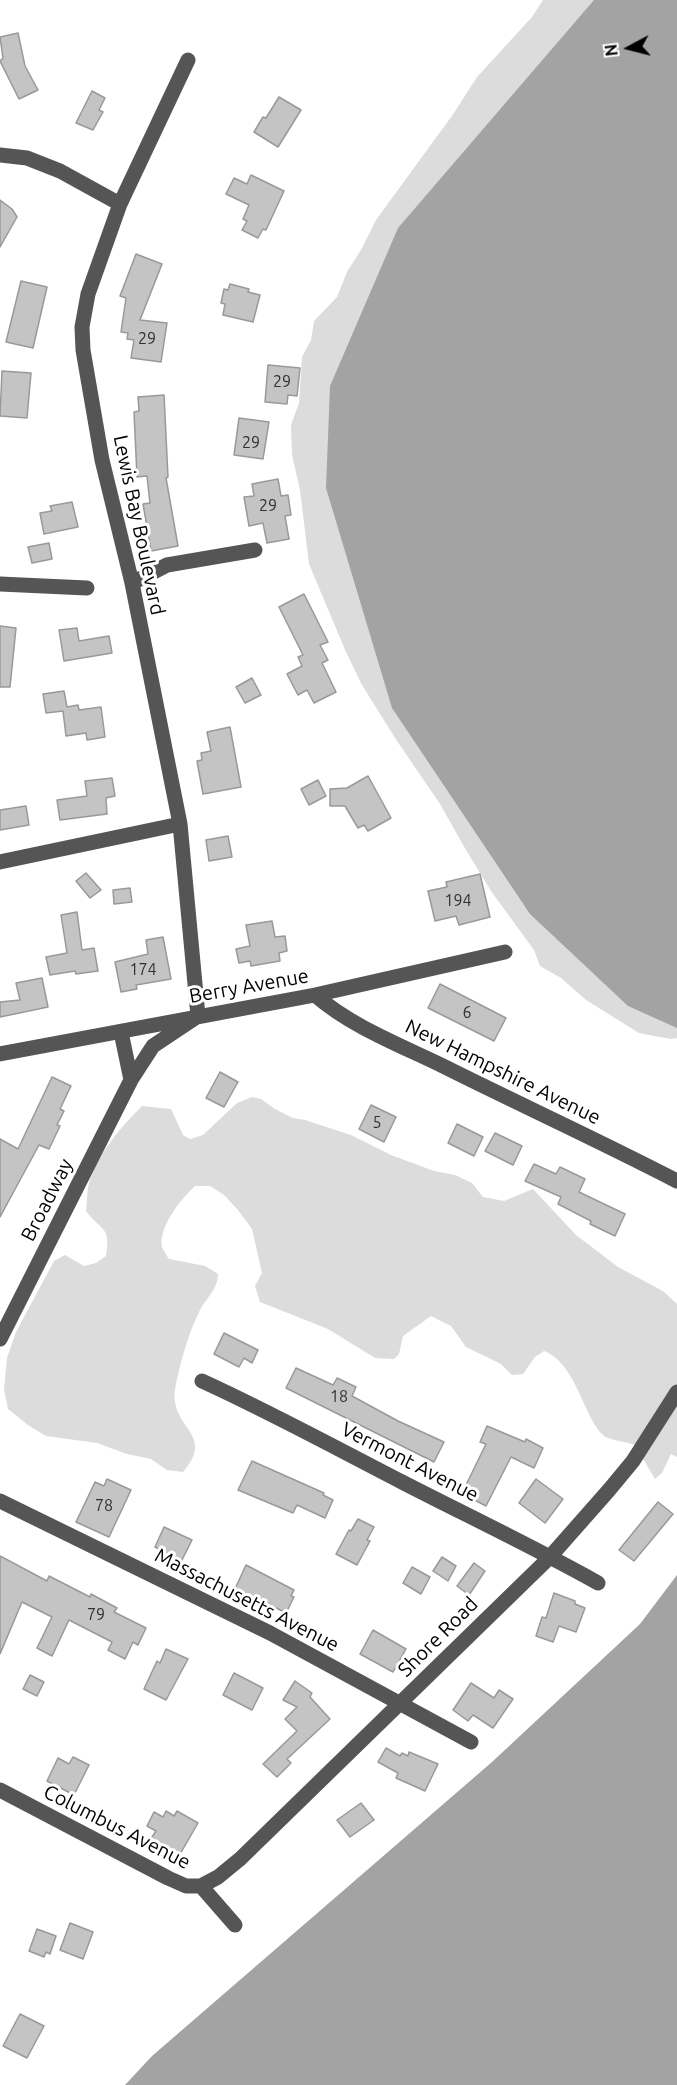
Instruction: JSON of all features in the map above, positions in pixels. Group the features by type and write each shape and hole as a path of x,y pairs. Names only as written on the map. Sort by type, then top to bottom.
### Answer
{"street":[{"name":"Lewis Bay Boulevard","path":"188,60 120,204 88,294 82,327 88,380 102,460 132,583 180,824 198,1016"},
{"path":"0,155 27,158 60,171 120,204"},
{"path":"132,583 167,565 255,550"},
{"path":"0,584 87,588"},
{"path":"0,862 180,824"},
{"name":"Berry Avenue","path":"0,1054 315,995 505,952"},
{"name":"New Hampshire Avenue","path":"315,995 328,1006 364,1028 677,1181"},
{"name":"Broadway","path":"2,1330 131,1080 153,1046 198,1016"},
{"path":"121,1032 131,1080"},
{"name":"Vermont Avenue","path":"202,1382 246,1401 598,1583"},
{"name":"Shore Road","path":"201,1886 218,1878 240,1859 549,1558 633,1461 677,1392"},
{"name":"Massachusetts Avenue","path":"0,1501 270,1633 471,1742"},
{"name":"Columbus Avenue","path":"0,1791 168,1878 186,1886 201,1886 236,1925"}],"shaded area":[{"path":"543,0 677,0 677,1038 670,1039 639,1033 586,1000 561,978 540,966 534,950 491,891 440,804 362,685 346,652 309,564 300,490 292,455 291,425 299,403 302,357 311,340 314,321 337,297 347,272 376,220 454,113 477,77 532,17"},
{"path":"594,0 677,0 677,1028 628,1006 530,914 392,708 326,488 330,386 398,228"},
{"path":"252,1097 261,1099 293,1118 351,1135 391,1155 434,1171 455,1175 472,1183 483,1197 504,1201 533,1189 576,1235 618,1267 663,1291 677,1304 677,1457 671,1454 662,1473 655,1479 635,1445 608,1438 600,1432 566,1369 556,1358 544,1351 535,1357 523,1374 512,1375 501,1364 466,1347 451,1326 431,1316 403,1336 399,1354 394,1359 375,1358 328,1329 260,1302 255,1286 262,1273 252,1229 224,1195 210,1186 195,1186 190,1191 172,1213 162,1239 162,1247 169,1259 205,1266 218,1274 214,1289 200,1310 192,1329 175,1389 178,1413 194,1439 195,1448 192,1459 183,1472 167,1470 151,1459 127,1454 97,1443 46,1436 8,1409 4,1390 7,1358 16,1332 54,1261 65,1255 84,1266 96,1263 106,1256 106,1234 86,1211 92,1176 117,1133 142,1106 171,1109 183,1135 190,1139 203,1135 237,1103"},
{"path":"677,1575 677,2085 125,2085 152,2056 492,1762 640,1624"}],"building":[{"path":"18,33 25,66 38,90 19,99 0,61 3,58 0,37"},
{"path":"92,91 105,98 99,110 103,112 93,130 76,123"},
{"path":"279,97 301,110 278,147 254,132"},
{"path":"251,175 284,191 266,230 263,229 258,238 242,230 247,221 243,219 249,205 226,194 234,178 247,184"},
{"path":"0,200 12,209 17,217 0,247"},
{"path":"136,254 162,264 140,320 167,323 161,362 131,358 134,340 127,339 128,333 121,332 126,298 120,296"},
{"path":"21,281 47,287 33,348 6,342"},
{"path":"230,284 249,289 248,292 260,295 253,322 223,315 225,304 221,303 224,289 228,290"},
{"path":"268,365 300,368 297,396 288,395 287,404 265,402"},
{"path":"2,371 31,373 27,418 0,416"},
{"path":"164,395 168,477 166,478 178,546 151,551 143,504 150,503 147,476 137,477 134,412 139,411 138,397"},
{"path":"239,418 269,422 263,459 234,455"},
{"path":"278,479 281,496 288,495 291,515 285,516 289,539 267,543 263,523 249,526 244,497 254,496 252,484"},
{"path":"72,502 78,527 44,534 40,513 52,511 50,506"},
{"path":"49,543 52,559 32,563 28,547"},
{"path":"304,594 328,642 320,645 328,660 322,663 336,692 314,703 307,690 298,695 287,674 302,666 298,657 303,655 279,607"},
{"path":"0,626 16,628 10,687 0,687"},
{"path":"77,628 79,641 109,636 112,653 64,661 59,630"},
{"path":"252,678 261,695 245,703 236,687"},
{"path":"64,691 67,707 78,705 79,710 101,707 105,737 87,740 86,733 66,736 63,711 46,713 43,694"},
{"path":"230,727 241,787 203,794 197,761 202,760 201,753 211,751 207,732"},
{"path":"368,776 391,818 368,831 364,825 358,828 345,806 330,806 330,789 347,788"},
{"path":"112,778 115,796 106,798 107,814 60,820 57,800 87,796 85,781"},
{"path":"318,780 326,796 309,805 301,789"},
{"path":"26,806 29,825 0,830 0,810"},
{"path":"228,836 232,857 209,861 206,840"},
{"path":"86,873 101,890 90,898 76,881"},
{"path":"480,874 490,917 459,925 456,916 435,921 428,891 447,887 446,882"},
{"path":"130,888 132,902 114,904 113,890"},
{"path":"77,912 82,950 94,948 98,971 76,974 75,971 50,975 46,957 67,953 61,915"},
{"path":"272,921 275,937 285,936 287,951 279,953 280,961 251,966 250,961 239,963 236,949 250,946 246,925"},
{"path":"163,937 171,979 136,985 137,989 121,992 115,962 148,954 146,940"},
{"path":"42,978 48,1007 0,1017 0,1002 20,1000 16,983"},
{"path":"440,984 506,1018 494,1041 428,1008"},
{"path":"220,1072 238,1082 224,1107 206,1098"},
{"path":"52,1077 71,1086 60,1109 64,1111 57,1125 60,1126 49,1149 39,1145 0,1217 0,1139 18,1149"},
{"path":"371,1105 396,1117 384,1142 359,1129"},
{"path":"457,1124 483,1137 474,1156 448,1143"},
{"path":"495,1133 522,1146 513,1165 485,1151"},
{"path":"534,1164 556,1174 560,1167 585,1179 579,1192 625,1214 615,1236 558,1204 561,1197 525,1181"},
{"path":"224,1333 258,1350 252,1363 244,1358 239,1367 214,1354"},
{"path":"296,1368 333,1385 337,1378 356,1387 352,1396 444,1442 434,1462 286,1388"},
{"path":"487,1426 525,1442 526,1439 543,1448 534,1468 511,1457 486,1506 465,1495 468,1488 465,1487 486,1444 480,1442"},
{"path":"252,1461 324,1493 323,1495 333,1500 325,1518 297,1505 293,1513 238,1490"},
{"path":"107,1479 131,1490 109,1537 76,1522 95,1482 104,1486"},
{"path":"536,1479 563,1499 545,1523 519,1503"},
{"path":"658,1502 673,1514 634,1561 619,1550"},
{"path":"358,1519 374,1527 367,1540 370,1541 357,1565 336,1554"},
{"path":"164,1527 192,1540 177,1570 154,1559 159,1549 155,1547"},
{"path":"0,1556 47,1581 49,1576 117,1608 114,1612 146,1628 138,1645 133,1642 125,1659 108,1650 112,1642 69,1620 52,1656 37,1648 52,1617 22,1602 0,1654"},
{"path":"442,1557 456,1566 448,1581 433,1571"},
{"path":"474,1563 485,1571 469,1595 457,1586"},
{"path":"246,1565 294,1590 291,1596 294,1597 286,1613 259,1599 257,1603 234,1591"},
{"path":"412,1567 430,1577 421,1594 403,1583"},
{"path":"554,1593 575,1601 575,1604 585,1608 576,1632 559,1626 553,1642 536,1636 542,1617 546,1618"},
{"path":"373,1630 406,1649 393,1672 360,1654"},
{"path":"166,1649 188,1659 166,1700 144,1689 157,1661 160,1663"},
{"path":"234,1673 263,1688 252,1710 223,1695"},
{"path":"30,1675 44,1682 37,1696 23,1689"},
{"path":"295,1681 312,1693 310,1697 330,1719 287,1759 291,1763 277,1777 263,1764 297,1731 285,1719 297,1707 283,1700"},
{"path":"471,1683 494,1698 499,1690 513,1699 493,1728 473,1715 468,1721 453,1710"},
{"path":"386,1748 400,1756 402,1753 408,1756 409,1752 438,1764 425,1791 396,1778 398,1773 378,1762"},
{"path":"73,1757 89,1765 74,1795 47,1781 58,1758 69,1764"},
{"path":"361,1803 374,1820 350,1837 337,1820"},
{"path":"166,1811 174,1816 177,1811 198,1823 179,1856 150,1840 156,1831 147,1826 154,1812 163,1817"},
{"path":"70,1923 93,1932 83,1959 60,1950"},
{"path":"37,1929 56,1936 50,1954 46,1952 44,1957 29,1951"},
{"path":"20,2014 44,2026 27,2058 3,2046"}]}
